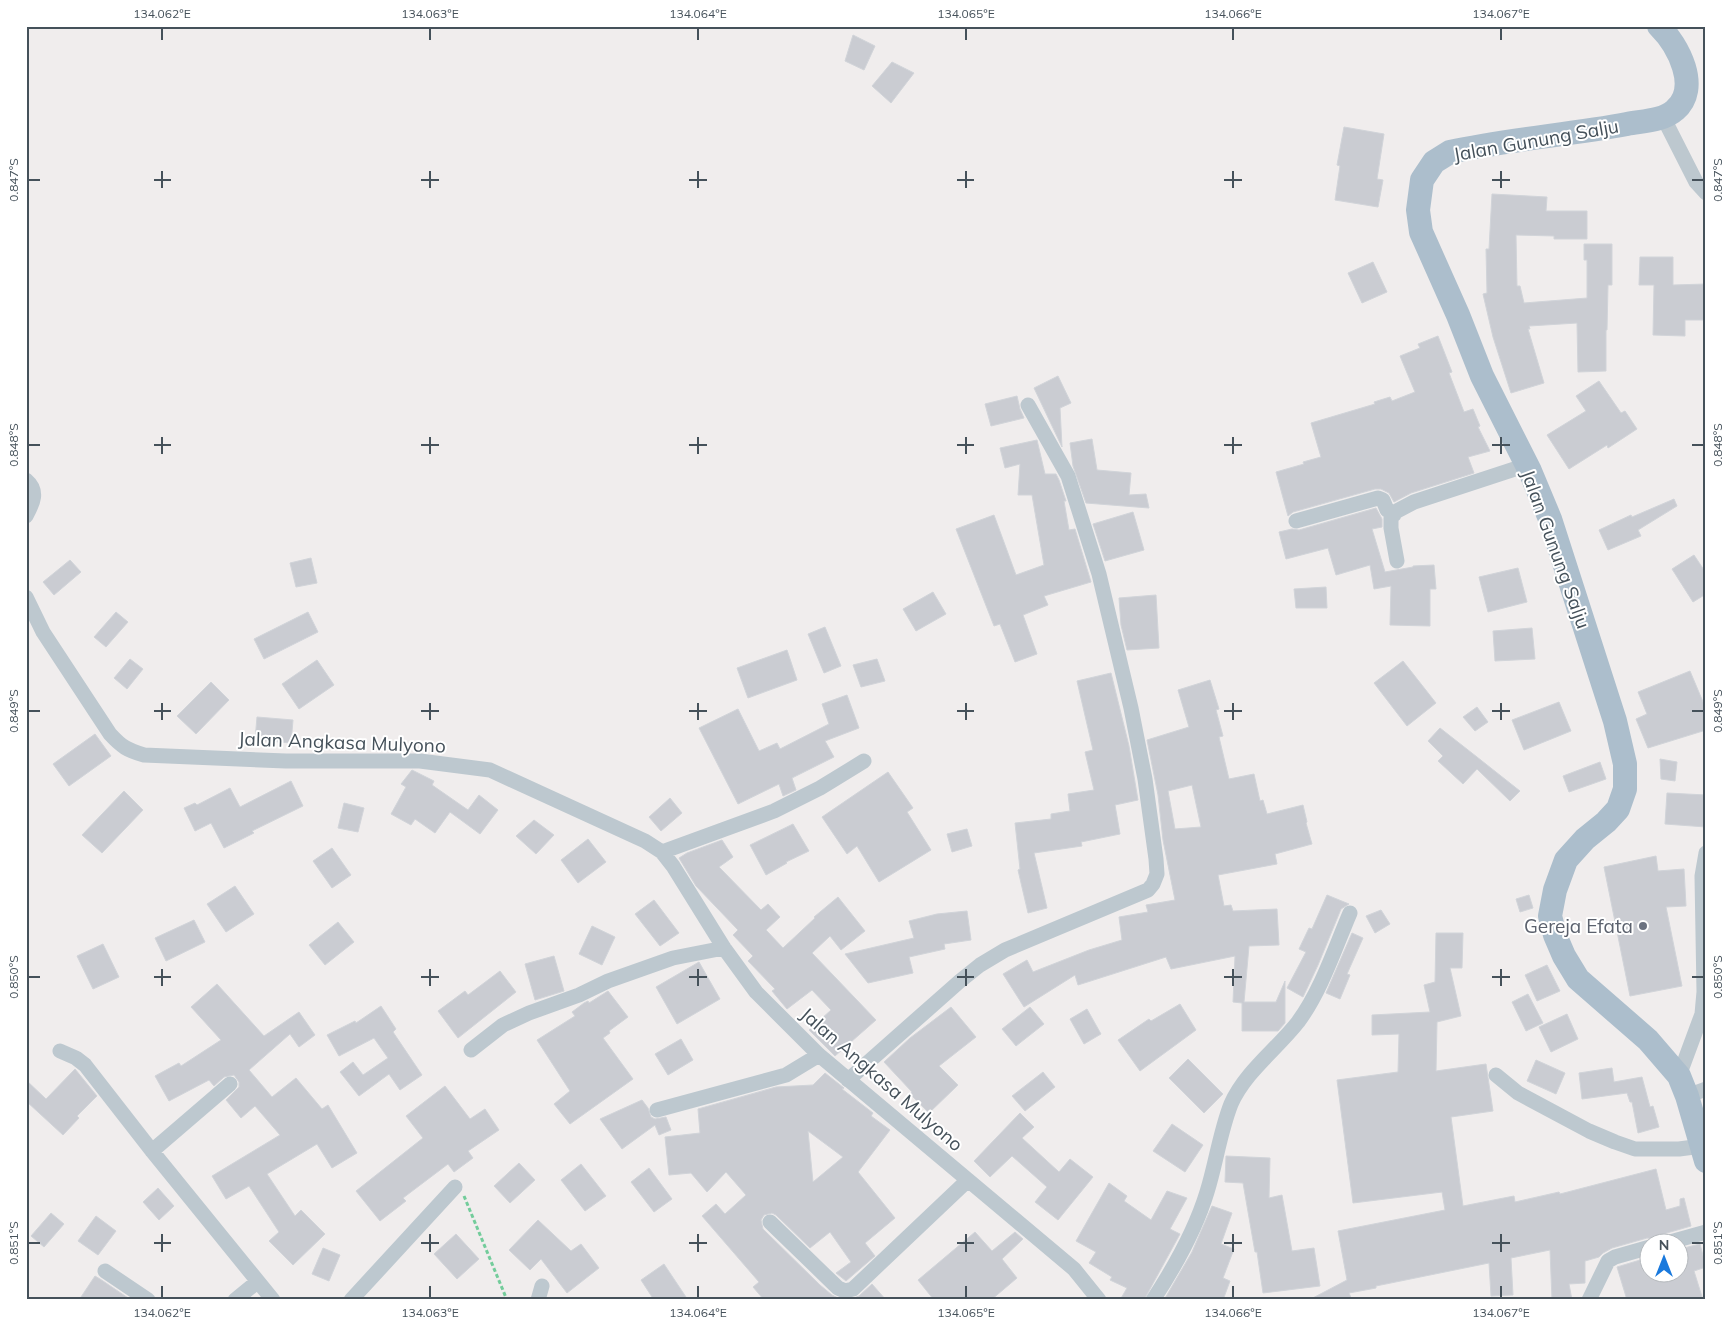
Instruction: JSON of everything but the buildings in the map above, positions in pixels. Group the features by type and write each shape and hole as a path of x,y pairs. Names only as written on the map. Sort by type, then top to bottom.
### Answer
{"main road":[{"name":"Jalan Gunung Salju","path":"1659,26 1674,44 1686,75 1681,103 1674,111 1663,117 1599,130 1450,152 1434,162 1422,180 1418,210 1421,232 1482,376 1527,465 1550,519 1615,721 1625,764 1624,789 1618,809 1606,822 1585,839 1566,860 1555,890 1550,916 1555,934 1564,956 1578,980 1648,1040 1690,1087 1704,1153"}],"street":[{"path":"1663,117 1696,182 1706,193"},
{"path":"848,1080 960,980 980,965 1005,950 1148,890 1157,874 1145,780 1132,708 1099,574 1068,476 1028,405"},
{"path":"1397,561 1391,518 1401,508 1527,465"},
{"path":"26,480 34,490 34,501 26,516"},
{"path":"1296,521 1378,498 1383,500 1387,510 1394,515"},
{"name":"Jalan Angkasa Mulyono","path":"26,597 43,632 110,734 122,746 131,751 144,755 286,761 420,761 490,770 645,841 662,852 673,866 724,948 756,992 819,1055 1074,1269 1099,1300"},
{"path":"662,852 774,811 820,788 864,761"},
{"path":"1690,1087 1704,992 1702,876 1706,853"},
{"path":"1153,1300 1169,1276 1206,1194 1231,1104 1241,1086 1298,1021 1312,1000 1350,913"},
{"path":"471,1050 503,1025 529,1013 579,995 608,980 673,958 724,948"},
{"path":"60,1051 76,1058 85,1065 273,1300"},
{"path":"657,1110 786,1075 819,1055"},
{"path":"1496,1075 1518,1093 1589,1131 1615,1142 1635,1148 1679,1148 1704,1153"},
{"path":"152,1151 230,1084"},
{"path":"770,1222 838,1288 845,1291 853,1290 968,1180"},
{"path":"351,1300 454,1187"},
{"path":"1690,1236 1706,1232"},
{"path":"1589,1300 1608,1261 1640,1250"},
{"path":"105,1271 148,1300"},
{"path":"235,1300 257,1282"}],"path":[{"path":"454,1187 461,1188 507,1300"}],"place":[{"name":"Gereja Efata","path":"1643,926"}]}
